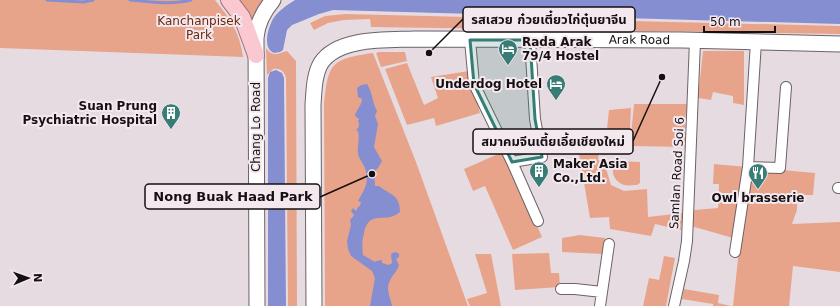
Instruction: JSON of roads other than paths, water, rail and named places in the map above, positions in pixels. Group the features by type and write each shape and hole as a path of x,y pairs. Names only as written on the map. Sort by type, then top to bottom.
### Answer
{"main road":[{"path":"230,0 242,16 256,55"},
{"name":"Chang Lo Road","path":"256,306 257,26 262,14 273,0"},
{"name":"Arak Road","path":"314,306 313,105 316,77 322,62 332,52 345,46 373,40 695,40 840,44"}],"street":[{"path":"470,40 474,84 512,162 538,221"},
{"path":"512,162 542,157 535,119 530,40"},
{"name":"Samlan Road Soi 6","path":"674,306 687,241 695,40"},
{"path":"735,252 748,167 756,42"},
{"path":"748,167 780,168 786,87"},
{"path":"600,306 609,244"},
{"path":"561,289 602,292"}],"water":[{"path":"295,0 840,0 840,24 333,10 292,25 287,30 283,50 274,53 268,47 267,42 271,23 280,11"},
{"path":"276,70 282,73 284,78 286,306 268,306 268,78 270,72"},
{"path":"367,84 377,111 375,116 378,124 374,147 382,161 374,172 375,186 379,186 396,198 400,206 400,212 395,216 374,219 366,225 363,242 363,255 375,262 382,260 382,263 389,265 392,263 392,253 396,252 399,254 399,257 396,259 399,265 388,286 392,306 370,306 375,278 372,271 351,256 347,241 351,225 350,219 354,215 351,211 353,208 356,211 360,206 361,202 358,201 367,182 365,168 358,154 359,134 356,130 359,126 359,119 355,116 362,99 358,97 357,88 361,85"}],"waterway":[{"path":"47,0 83,2 93,0"},
{"path":"130,0 168,3 191,0"}],"place":[{"name":"รสเสวย ก๋วยเตี๋ยวไก่ตุ๋นยาจีน","path":"429,53"},
{"name":"Rada Arak 79/4 Hostel","path":"508,66"},
{"name":"สมาคมจีนเตี้ยเอี้ยเชียงใหม่","path":"662,77"},
{"name":"Underdog Hotel","path":"556,101"},
{"name":"Suan Prung Psychiatric Hospital","path":"171,130"},
{"name":"Nong Buak Haad Park","path":"372,174"},
{"name":"Maker Asia Co.,Ltd.","path":"539,188"},
{"name":"Owl brasserie","path":"758,190"}],"park label":[{"name":"Kanchanpisek Park","path":"199,28"}]}
